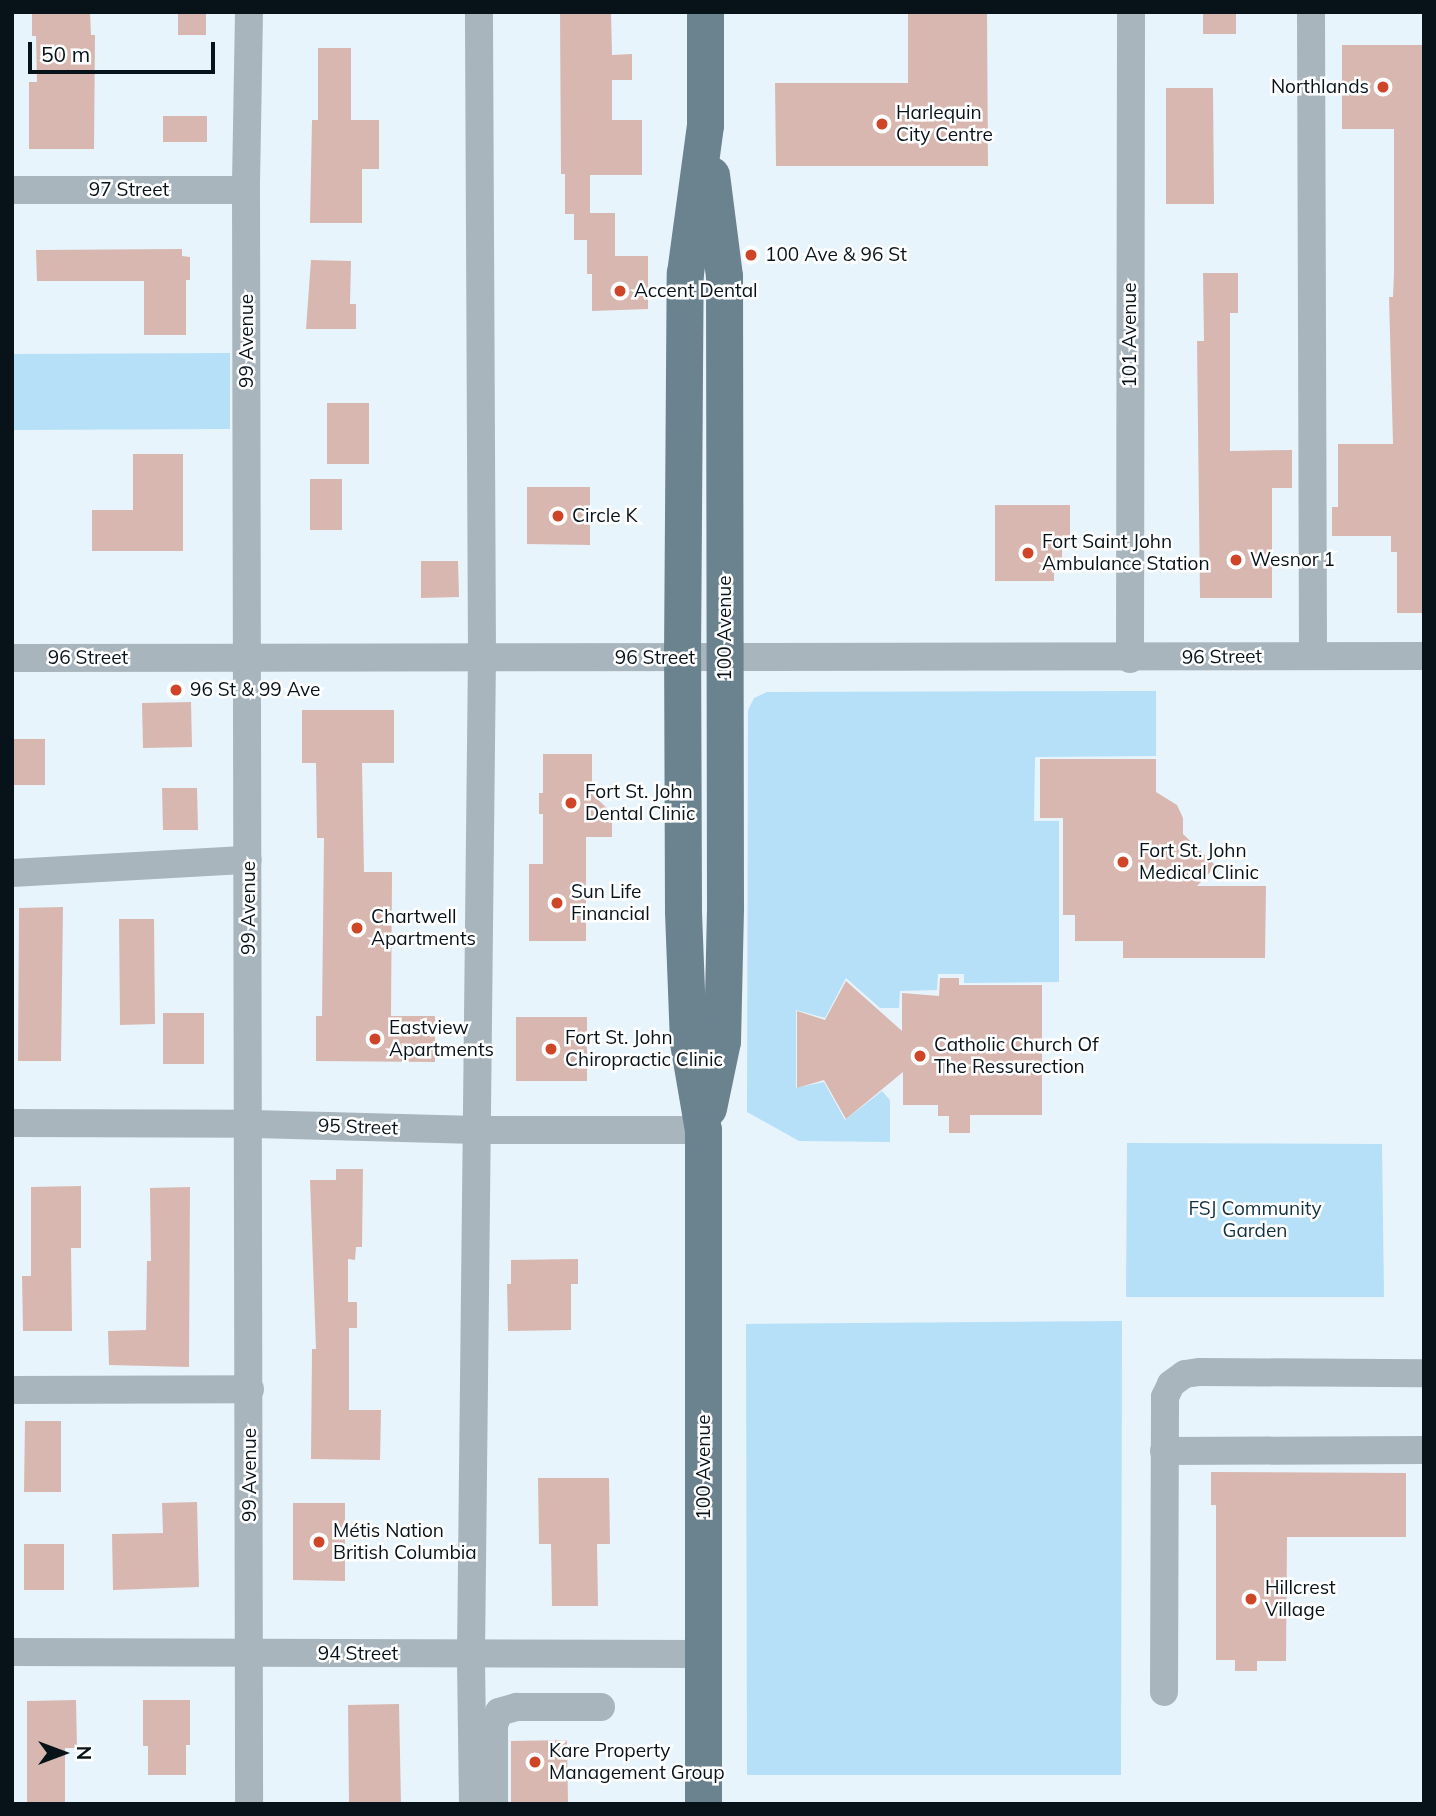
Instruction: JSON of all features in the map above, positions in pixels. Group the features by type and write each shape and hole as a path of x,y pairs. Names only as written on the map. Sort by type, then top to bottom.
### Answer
{"main road":[{"name":"100 Avenue","path":"703,1130 722,1041 726,658 724,276 705,125 705,12"},
{"name":"100 Avenue","path":"703,1804 703,1130 688,1042 683,911 682,659 685,273 705,125"}],"street":[{"name":"99 Avenue","path":"249,12 246,190 250,1124 249,1804"},
{"path":"472,1804 471,1655 482,658 480,12"},
{"name":"101 Avenue","path":"1130,659 1131,12"},
{"path":"1311,12 1313,656"},
{"name":"97 Street","path":"12,190 246,190"},
{"name":"96 Street","path":"12,658 1130,659 1424,656"},
{"path":"12,873 119,870 248,860"},
{"name":"95 Street","path":"12,1123 250,1124 477,1130 703,1130"},
{"path":"1164,1692 1165,1397 1171,1384 1185,1374 1424,1373"},
{"path":"12,1390 250,1389"},
{"path":"1164,1451 1424,1450"},
{"name":"94 Street","path":"12,1652 704,1654"},
{"path":"494,1804 494,1725 499,1712 517,1707 601,1707"}],"green space":[{"path":"230,353 230,429 12,430 12,354"},
{"path":"1156,691 1156,756 1035,757 1034,821 1059,821 1059,982 964,983 964,974 938,974 937,990 900,991 899,1008 880,1008 846,978 825,1018 796,1010 796,1088 824,1082 845,1120 882,1091 890,1100 890,1142 799,1141 747,1112 748,710 754,698 767,692"},
{"name":"FSJ Community Garden","path":"1127,1143 1382,1144 1384,1297 1126,1297"},
{"path":"1122,1321 1121,1775 747,1775 746,1324"}],"building":[{"path":"32,12 90,12 91,35 95,35 94,149 29,149 29,82 37,82 36,36 32,36"},
{"path":"178,12 206,12 206,35 178,35"},
{"path":"560,12 611,12 612,55 632,54 632,80 612,80 612,120 642,120 642,175 590,175 590,213 615,213 615,256 648,256 648,309 592,311 592,274 587,274 587,240 574,240 574,214 565,214 565,174 561,174"},
{"name":"Harlequin City Centre","path":"908,12 987,12 988,166 776,166 775,83 908,83"},
{"path":"1203,12 1236,12 1236,34 1203,34"},
{"path":"1342,45 1424,45 1424,613 1397,613 1397,552 1391,552 1391,536 1332,536 1332,507 1338,507 1338,444 1393,444 1389,297 1393,297 1394,273 1394,129 1342,129"},
{"path":"318,48 351,48 351,120 379,120 379,169 362,169 362,223 310,223 312,120 318,120"},
{"path":"1166,88 1213,88 1214,204 1166,204"},
{"path":"163,116 207,116 207,142 163,142"},
{"path":"182,249 182,256 190,257 190,280 186,280 186,335 144,335 144,281 37,281 36,250"},
{"path":"311,260 351,261 350,304 356,304 356,329 306,329"},
{"path":"1203,273 1238,273 1238,313 1230,313 1230,451 1292,450 1292,488 1272,488 1272,598 1200,598 1197,341 1204,341"},
{"path":"327,403 369,403 369,464 327,464"},
{"path":"133,454 183,454 183,551 92,551 92,510 133,510"},
{"path":"310,479 342,479 342,530 310,530"},
{"name":"Circle K","path":"527,487 590,487 590,545 527,544"},
{"name":"Fort Saint John Ambulance Station","path":"995,505 1070,505 1070,542 1062,542 1062,563 1054,563 1054,581 995,581"},
{"path":"421,561 458,561 459,597 421,598"},
{"path":"191,702 192,747 143,748 142,703"},
{"path":"302,710 394,710 394,763 362,763 364,872 392,872 391,1016 435,1016 435,1062 316,1061 316,1016 322,1016 324,838 317,838 316,763 302,763"},
{"path":"12,739 45,739 45,785 12,785"},
{"path":"543,754 592,754 592,794 612,813 612,837 586,837 586,941 529,941 529,864 543,864 543,814 539,814 539,793 543,793"},
{"name":"Fort St. John Medical Clinic","path":"1040,759 1156,759 1156,792 1177,805 1183,818 1183,834 1216,866 1197,886 1266,886 1265,958 1123,958 1123,941 1075,941 1075,915 1063,915 1063,818 1040,818"},
{"path":"162,788 197,788 198,830 163,830"},
{"path":"63,907 61,1061 18,1061 19,908"},
{"path":"119,919 154,919 155,1024 120,1025"},
{"name":"Catholic Church Of The Ressurection","path":"940,978 959,978 959,985 1042,985 1042,1115 970,1115 970,1133 949,1133 949,1116 938,1116 938,1105 903,1105 903,1072 846,1119 824,1080 797,1088 797,1011 825,1020 846,981 902,1031 902,993 939,996"},
{"path":"163,1013 204,1013 204,1064 163,1064"},
{"name":"Fort St. John Chiropractic Clinic","path":"516,1017 587,1017 587,1081 516,1081"},
{"path":"336,1169 363,1169 362,1247 356,1247 355,1260 348,1259 348,1302 357,1302 357,1328 349,1328 349,1410 381,1410 380,1460 311,1459 312,1349 316,1349 310,1180 336,1180"},
{"path":"81,1186 81,1248 71,1248 72,1331 23,1331 22,1276 31,1276 31,1187"},
{"path":"190,1187 189,1367 109,1365 108,1331 146,1330 147,1261 151,1261 150,1188"},
{"path":"578,1259 578,1284 571,1284 571,1330 508,1331 507,1284 511,1284 511,1260"},
{"path":"25,1421 61,1421 61,1492 24,1492"},
{"name":"Hillcrest Village","path":"1211,1472 1406,1473 1406,1537 1287,1537 1286,1661 1257,1661 1257,1671 1235,1671 1235,1660 1216,1660 1216,1505 1211,1505"},
{"path":"538,1478 609,1478 610,1544 597,1544 598,1606 552,1606 551,1544 539,1544"},
{"path":"197,1502 199,1587 113,1590 112,1534 163,1533 162,1503"},
{"name":"Métis Nation British Columbia","path":"293,1503 345,1503 345,1581 293,1580"},
{"path":"24,1544 64,1544 64,1590 24,1590"},
{"path":"76,1700 77,1748 65,1748 65,1804 27,1804 27,1701"},
{"path":"143,1700 190,1700 190,1745 186,1745 186,1775 148,1775 148,1746 143,1746"},
{"path":"399,1704 401,1804 349,1804 348,1705"},
{"name":"Kare Property Management Group","path":"567,1740 568,1804 511,1804 511,1741"}],"place":[{"name":"Northlands","path":"1383,87"},
{"name":"Harlequin City Centre","path":"882,124"},
{"name":"100 Ave & 96 St","path":"751,255"},
{"name":"Accent Dental","path":"620,291"},
{"name":"Circle K","path":"558,516"},
{"name":"Fort Saint John Ambulance Station","path":"1028,553"},
{"name":"Wesnor 1","path":"1236,560"},
{"name":"96 St & 99 Ave","path":"176,690"},
{"name":"Fort St. John Dental Clinic","path":"571,803"},
{"name":"Fort St. John Medical Clinic","path":"1123,862"},
{"name":"Sun Life Financial","path":"557,903"},
{"name":"Chartwell Apartments","path":"357,928"},
{"name":"Eastview Apartments","path":"375,1039"},
{"name":"Fort St. John Chiropractic Clinic","path":"551,1049"},
{"name":"Catholic Church Of The Ressurection","path":"920,1056"},
{"name":"Métis Nation British Columbia","path":"319,1542"},
{"name":"Hillcrest Village","path":"1251,1599"},
{"name":"Kare Property Management Group","path":"535,1762"}]}
